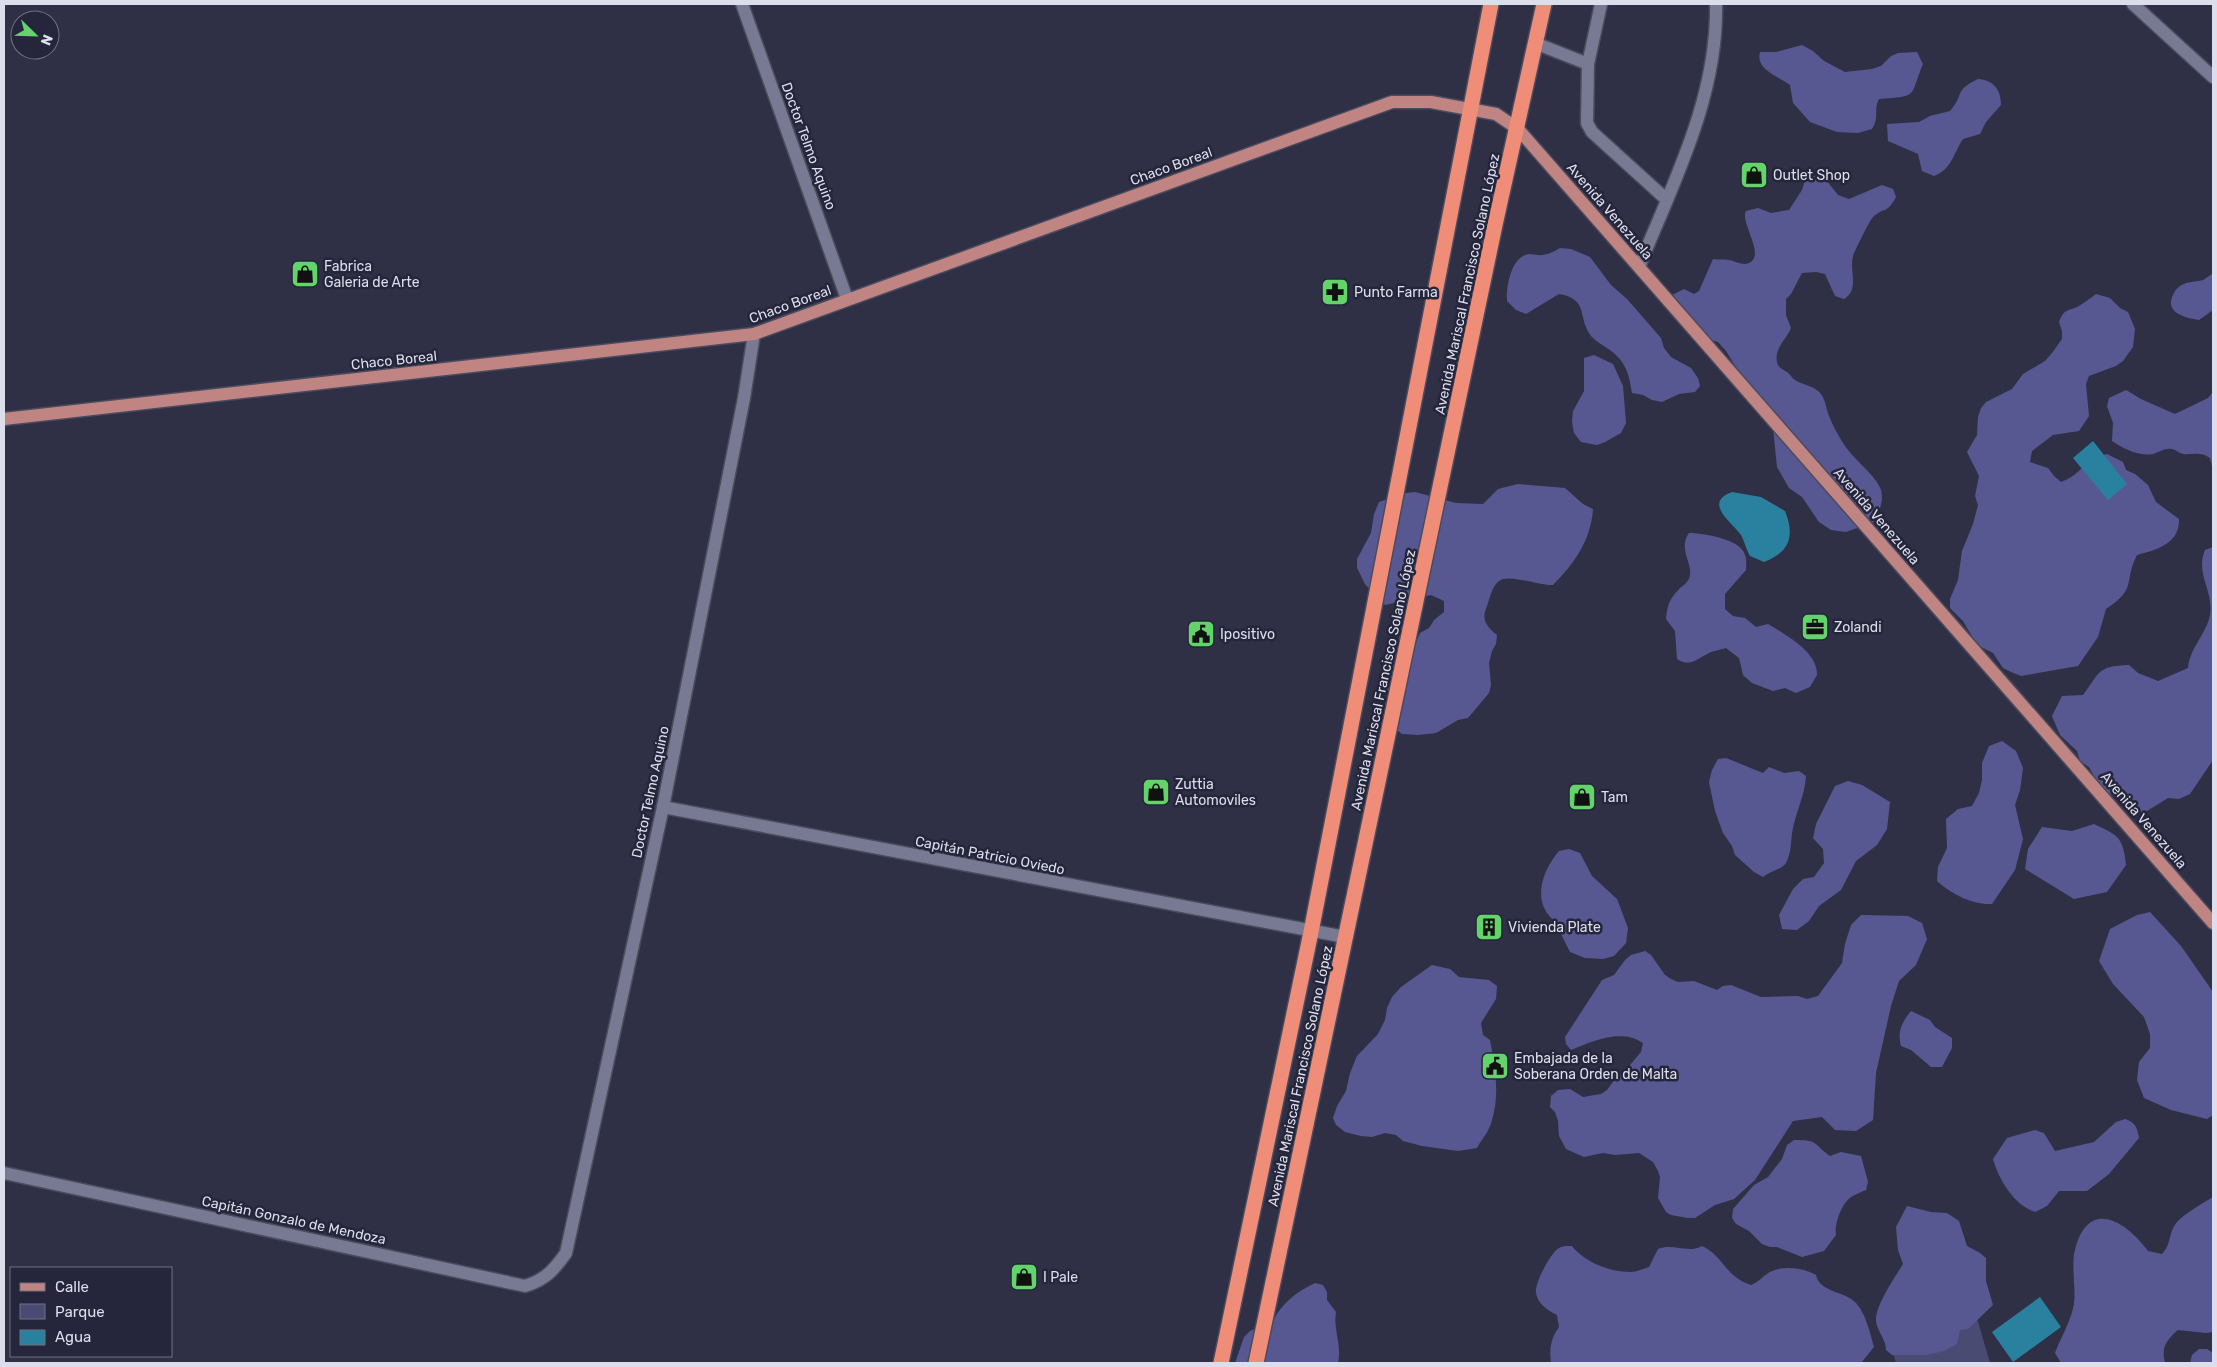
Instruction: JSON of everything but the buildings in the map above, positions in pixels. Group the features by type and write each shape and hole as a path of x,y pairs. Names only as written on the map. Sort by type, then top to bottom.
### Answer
{"highway":[{"name":"Avenida Mariscal Francisco Solano López","path":"1220,1363 1311,932 1491,4"},
{"name":"Avenida Mariscal Francisco Solano López","path":"1256,1363 1495,225 1518,129 1544,4"}],"main road":[{"name":"Chaco Boreal","path":"4,419 754,334 1392,102 1432,102 1496,114"},
{"name":"Avenida Venezuela","path":"1496,114 1518,129 2213,923"}],"street":[{"name":"Doctor Telmo Aquino","path":"742,4 847,299"},
{"path":"1601,4 1588,64 1588,123 1592,132 1667,200"},
{"path":"1639,267 1700,114 1712,64 1717,22 1716,4"},
{"path":"2134,4 2213,77"},
{"path":"1536,43 1588,64"},
{"name":"Doctor Telmo Aquino","path":"566,1253 663,807 740,418 754,334"},
{"name":"Capitán Patricio Oviedo","path":"663,807 1345,937"},
{"name":"Capitán Gonzalo de Mendoza","path":"4,1173 525,1286 539,1282 554,1270 566,1253"}],"green space":[{"path":"1972,1301 1990,1363 1896,1363 1885,1327"}],"shaded area":[{"path":"1802,45 1813,51 1824,61 1845,72 1881,66 1891,56 1898,53 1917,52 1923,64 1911,93 1901,97 1879,99 1876,120 1872,129 1858,133 1837,132 1810,122 1793,103 1790,85 1764,68 1759,58 1760,52 1776,52"},
{"path":"1978,79 1988,81 1998,90 2001,105 1986,122 1980,134 1963,139 1952,160 1940,173 1934,176 1922,171 1918,154 1888,141 1887,124 1919,122 1930,116 1950,111 1962,90"},
{"path":"1823,176 1838,195 1849,199 1882,185 1893,189 1896,197 1888,208 1873,217 1862,236 1853,256 1853,285 1849,295 1844,299 1835,296 1825,274 1816,272 1802,273 1791,294 1786,299 1786,315 1791,328 1777,352 1778,366 1798,382 1816,389 1821,394 1831,420 1843,443 1875,479 1881,490 1881,503 1874,522 1846,532 1831,530 1819,522 1802,497 1789,488 1777,467 1773,428 1726,351 1718,342 1688,334 1670,296 1684,289 1694,294 1699,291 1713,259 1729,260 1741,264 1752,261 1755,256 1746,224 1746,211 1758,208 1771,213 1789,210 1802,190 1806,177"},
{"path":"1560,248 1571,249 1590,257 1611,285 1627,299 1661,338 1664,348 1671,357 1691,368 1698,378 1700,386 1695,392 1679,394 1662,402 1632,393 1628,373 1622,362 1591,335 1581,309 1568,296 1559,294 1526,314 1516,310 1507,301 1507,288 1511,273 1518,260 1529,254 1543,255"},
{"path":"2213,273 2213,310 2199,320 2178,314 2171,306 2171,301 2177,288 2186,283 2203,280"},
{"path":"2096,294 2110,298 2120,308 2128,312 2135,329 2133,347 2123,361 2116,366 2089,376 2086,384 2089,416 2079,431 2053,435 2032,451 2030,462 2048,468 2061,482 2099,456 2107,454 2123,462 2126,470 2135,474 2148,485 2156,502 2179,519 2178,528 2176,534 2166,544 2152,551 2137,555 2126,590 2116,602 2106,609 2098,637 2078,666 2021,676 2003,668 1993,653 1977,645 1963,621 1950,608 1950,599 1958,580 1962,551 1973,524 1978,505 1975,496 1979,476 1967,452 1977,435 1978,417 1981,408 1986,402 2012,389 2023,374 2045,361 2062,339 2059,322 2063,314"},
{"path":"1594,355 1613,364 1623,386 1626,423 1621,433 1597,445 1581,442 1574,433 1572,422 1573,411 1584,391 1584,358"},
{"path":"2126,390 2175,414 2208,398 2213,392 2213,470 2210,458 2203,455 2183,454 2169,449 2148,455 2126,449 2112,441 2113,423 2107,406 2109,398"},
{"path":"1518,484 1565,488 1583,504 1593,509 1592,520 1585,541 1568,569 1553,585 1509,578 1499,581 1495,586 1484,615 1487,626 1497,635 1496,644 1489,663 1491,685 1489,693 1468,718 1458,720 1436,733 1402,734 1397,730 1390,717 1399,703 1385,689 1387,667 1393,654 1405,658 1412,652 1420,633 1429,628 1434,620 1444,612 1444,601 1431,595 1385,605 1365,584 1357,568 1357,559 1371,533 1374,514 1379,502 1415,492 1456,503 1483,504 1498,489"},
{"path":"1689,533 1721,538 1742,549 1746,558 1746,570 1725,594 1725,609 1733,616 1745,618 1756,627 1768,624 1800,645 1807,652 1816,667 1817,675 1810,687 1796,693 1785,688 1773,691 1752,683 1743,675 1739,658 1726,648 1709,653 1689,663 1677,659 1675,631 1666,619 1671,599 1689,579 1690,568 1685,545"},
{"path":"2213,547 2213,760 2190,794 2179,799 2168,798 2147,811 2135,813 2127,808 2119,799 2101,789 2089,767 2080,761 2077,751 2060,735 2052,716 2062,696 2083,695 2096,676 2104,669 2129,665 2138,673 2158,681 2188,668 2189,661 2210,615 2210,598 2202,567 2205,550"},
{"path":"2002,741 2016,751 2023,768 2020,790 2015,805 2023,839 2015,870 1992,904 1977,903 1963,898 1937,881 1938,867 1947,848 1946,819 1958,809 1972,806 1979,793 1982,780 1982,763 1989,746"},
{"path":"1726,758 1763,773 1769,767 1784,773 1799,771 1806,776 1804,791 1793,826 1788,859 1781,867 1763,877 1754,872 1735,855 1732,846 1723,833 1715,811 1709,782 1712,770 1718,759"},
{"path":"1848,781 1862,785 1890,802 1887,829 1877,845 1856,861 1841,890 1819,906 1809,921 1797,930 1782,929 1779,915 1793,889 1803,879 1814,877 1824,863 1823,849 1813,838 1816,824 1835,786"},
{"path":"2094,824 2118,838 2125,856 2126,865 2107,892 2074,899 2025,869 2028,849 2042,827 2072,831"},
{"path":"1569,849 1580,853 1592,876 1617,899 1628,928 1626,943 1614,956 1603,959 1585,958 1570,952 1561,934 1559,924 1550,917 1544,908 1541,889 1547,869 1559,851"},
{"path":"2150,912 2181,946 2213,992 2213,1115 2207,1119 2171,1110 2144,1098 2137,1080 2139,1062 2150,1048 2150,1034 2144,1017 2113,984 2099,961 2110,929 2137,915"},
{"path":"1861,915 1908,916 1922,923 1927,939 1916,965 1899,981 1891,1006 1876,1073 1873,1120 1856,1131 1835,1130 1822,1117 1793,1121 1755,1180 1734,1199 1715,1205 1695,1218 1671,1215 1666,1212 1658,1198 1660,1177 1658,1171 1653,1162 1639,1153 1615,1155 1603,1153 1584,1157 1566,1149 1559,1136 1555,1112 1550,1107 1551,1096 1558,1090 1570,1089 1583,1097 1601,1094 1607,1090 1618,1075 1625,1071 1641,1052 1643,1043 1626,1036 1597,1040 1571,1050 1566,1044 1565,1037 1602,980 1614,975 1631,955 1645,951 1651,955 1665,975 1678,982 1694,981 1717,990 1723,986 1731,985 1761,997 1798,996 1807,999 1818,996 1842,963 1851,925"},
{"path":"1432,965 1450,969 1459,977 1489,980 1497,986 1496,999 1481,1023 1483,1035 1490,1040 1495,1070 1496,1100 1491,1124 1477,1148 1458,1151 1422,1146 1403,1141 1396,1135 1385,1133 1372,1137 1361,1136 1345,1132 1336,1125 1333,1118 1337,1106 1346,1091 1350,1073 1357,1056 1378,1034 1385,1020 1387,1008 1392,997 1401,987"},
{"path":"1911,1011 1930,1020 1935,1027 1952,1038 1952,1048 1942,1067 1931,1067 1911,1050 1901,1046 1901,1027"},
{"path":"2125,1119 2135,1126 2139,1138 2109,1174 2087,1191 2059,1191 2047,1206 2035,1212 2020,1204 2008,1191 1993,1159 2007,1138 2035,1130 2044,1133 2055,1151 2094,1142 2116,1122"},
{"path":"1794,1140 1815,1143 1830,1156 1841,1152 1861,1156 1868,1182 1866,1190 1851,1197 1845,1204 1837,1220 1836,1235 1824,1251 1802,1257 1777,1247 1762,1244 1749,1231 1736,1224 1732,1218 1733,1209 1754,1185 1768,1177 1782,1159 1787,1145"},
{"path":"2213,1197 2213,1332 2178,1330 2170,1337 2164,1349 2165,1363 2061,1363 2055,1353 2073,1310 2073,1262 2075,1250 2081,1234 2089,1224 2098,1219 2108,1219 2129,1231 2148,1251 2162,1254 2177,1222"},
{"path":"1907,1206 1931,1212 1947,1213 1959,1221 1967,1246 1986,1258 1986,1281 1993,1305 1968,1329 1960,1330 1957,1344 1944,1351 1926,1355 1892,1355 1886,1350 1885,1342 1876,1321 1882,1300 1903,1264 1898,1250 1896,1227"},
{"path":"1572,1246 1583,1257 1598,1265 1622,1272 1637,1271 1649,1267 1658,1249 1664,1247 1691,1249 1702,1246 1715,1255 1735,1277 1751,1285 1775,1270 1793,1268 1806,1271 1816,1275 1818,1281 1828,1289 1846,1296 1856,1303 1865,1318 1874,1347 1861,1363 1551,1363 1551,1344 1559,1327 1557,1315 1546,1309 1541,1303 1537,1297 1536,1289 1540,1276 1552,1255 1560,1248"},
{"path":"1315,1283 1323,1285 1327,1292 1327,1300 1336,1312 1335,1319 1339,1350 1338,1363 1235,1363 1244,1337 1250,1331 1273,1321 1290,1299"},
{"path":"2199,1349 2207,1349 2213,1353 2213,1363 2190,1363 2192,1355"}],"water":[{"path":"2093,441 2127,484 2108,500 2073,458"},
{"path":"1732,492 1761,497 1785,511 1790,535 1785,548 1773,558 1764,562 1750,556 1741,535 1722,513 1720,502 1723,497"},
{"path":"2040,1297 2061,1327 2013,1362 1992,1332"}],"place":[{"name":"Outlet Shop","path":"1754,175"},
{"name":"Fabrica Galeria de Arte","path":"305,274"},
{"name":"Punto Farma","path":"1335,292"},
{"name":"Zolandi","path":"1815,627"},
{"name":"Ipositivo","path":"1201,634"},
{"name":"Zuttia Automoviles","path":"1156,792"},
{"name":"Tam","path":"1582,797"},
{"name":"Vivienda Plate","path":"1489,927"},
{"name":"Embajada de la Soberana Orden de Malta","path":"1495,1066"},
{"name":"I Pale","path":"1024,1277"}]}
